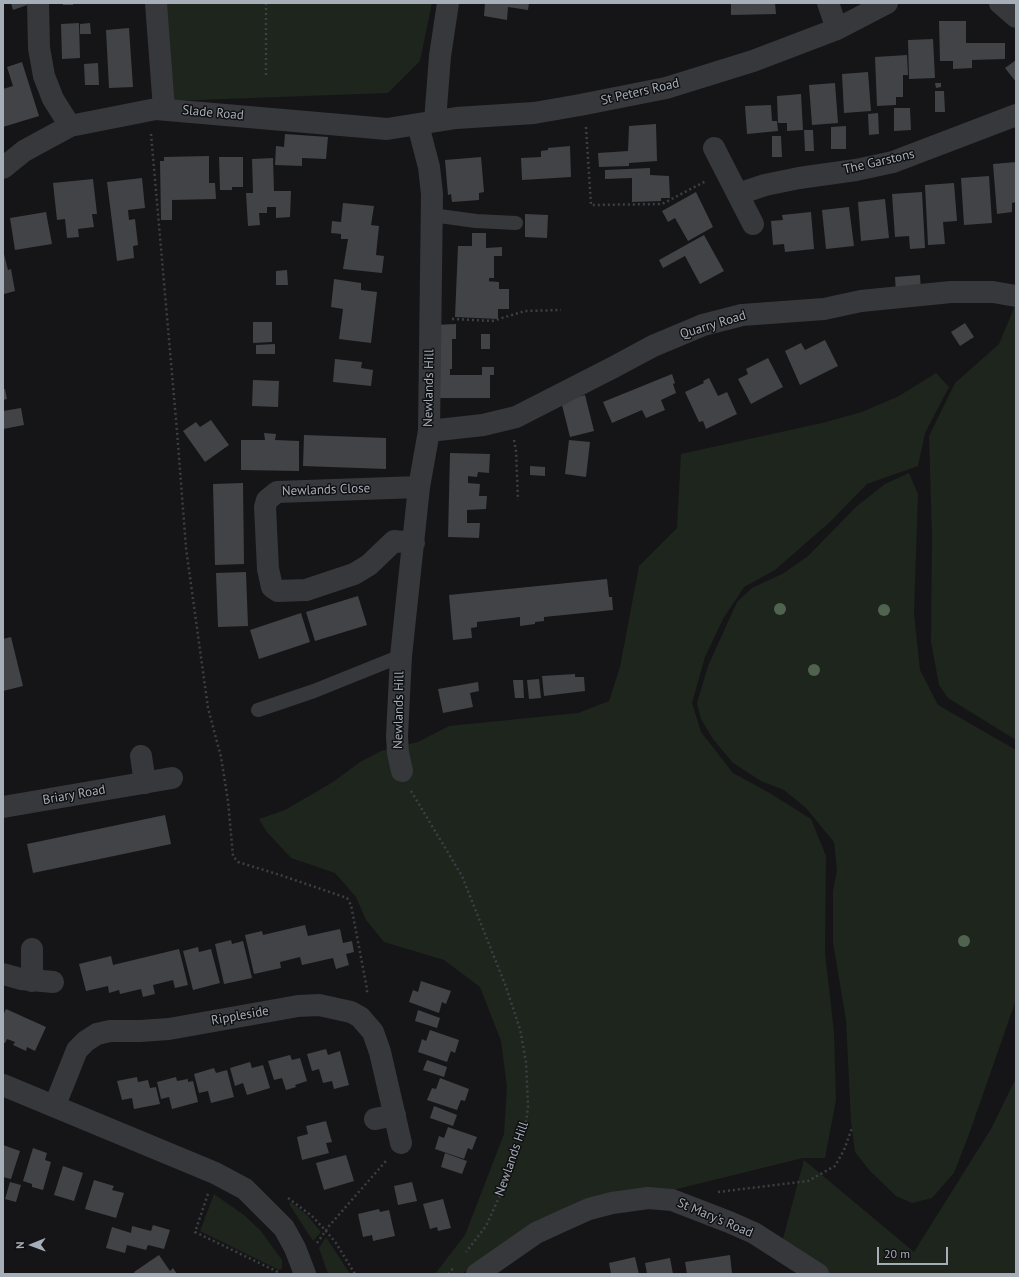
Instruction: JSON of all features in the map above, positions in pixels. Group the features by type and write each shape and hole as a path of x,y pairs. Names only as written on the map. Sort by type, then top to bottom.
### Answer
{"street":[{"path":"38,3 39,48 44,76 53,99 70,126"},
{"path":"156,3 156,110"},
{"name":"Newlands Hill","path":"402,771 398,753 397,736 401,656 419,487 429,431 432,194 427,123 440,56 448,3"},
{"path":"828,3 837,29"},
{"name":"St Peters Road","path":"427,123 477,116 534,113 584,105 666,88 753,61 837,29 887,3"},
{"path":"1000,3 1016,17"},
{"name":"Slade Road","path":"3,168 24,151 70,126 156,110 387,129 427,123"},
{"name":"The Garstons","path":"738,194 770,184 893,162 1016,116"},
{"path":"714,148 753,224"},
{"name":"Quarry Road","path":"429,431 503,421 527,411 653,346 703,325 728,318 756,312 824,310 861,301 951,292 993,292 1016,296"},
{"name":"Newlands Close","path":"414,543 394,541 374,561 354,574 306,590 278,591 272,587 268,569 265,507 267,500 277,492 419,487"},
{"path":"141,756 145,783"},
{"name":"Briary Road","path":"3,807 172,778"},
{"path":"3,974 43,982 32,949"},
{"name":"Rippleside","path":"55,1105 77,1050 86,1041 100,1033 168,1029 306,1005 344,1009 360,1017 370,1028 377,1040 385,1117 401,1143"},
{"path":"3,1085 55,1105 215,1173 252,1194 284,1228 304,1269"},
{"name":"St Mary's Road","path":"477,1274 536,1233 562,1221 589,1209 612,1203 648,1198 672,1200 754,1233 818,1274"}],"lane":[{"path":"432,215 476,221 516,222"},
{"path":"258,710 314,691 401,656"}],"path":[{"path":"266,3 266,75"},
{"path":"584,105 591,205 662,204 726,171"},
{"path":"156,110 178,431 178,457 186,548 208,708 221,757 228,801 234,856 238,862 343,896 348,900 367,989 360,1017"},
{"path":"430,317 492,321 525,312 561,310"},
{"path":"503,421 516,446 518,500"},
{"name":"Newlands Hill","path":"402,771 420,806 462,876 506,987 520,1029 526,1062 528,1106 525,1130 507,1180 486,1226 462,1257"},
{"path":"716,1193 808,1181 835,1166 844,1150 852,1128"},
{"path":"304,1269 326,1231 401,1143"},
{"path":"215,1173 195,1232 281,1274"},
{"path":"252,1194 286,1196 312,1216 336,1243 355,1274"},
{"path":"448,1274 457,1263"}],"shaded area":[{"path":"165,3 432,3 420,61 388,93 171,101"},
{"path":"1016,303 1016,740 948,698 939,685 931,642 932,536 929,436 955,383 999,344"},
{"path":"936,373 949,387 925,433 918,466 867,484 831,521 775,570 744,587 723,619 705,657 692,703 701,732 733,773 768,792 811,819 826,856 825,953 834,1032 836,1100 825,1158 803,1158 673,1190 619,1191 577,1203 504,1244 462,1274 435,1274 465,1235 504,1134 507,1087 501,1041 480,987 444,960 384,942 366,920 356,897 335,873 291,858 266,831 259,819 285,810 333,782 360,762 381,751 418,742 449,726 578,713 609,701 620,667 639,566 677,528 681,454 822,423 862,412 899,396"},
{"path":"909,473 918,494 914,613 920,670 938,705 1016,750 1016,1000 954,1173 932,1198 912,1203 896,1196 870,1171 855,1152 851,1121 846,1020 833,942 833,891 837,870 834,842 806,808 784,790 761,781 733,763 713,739 701,719 697,703 708,666 737,602 752,588 784,573 808,556 857,506 885,484"},
{"path":"1016,1078 1016,1274 818,1274 780,1250 804,1160 914,1252 991,1129"},
{"path":"214,1194 244,1215 261,1231 282,1260 282,1269 279,1270 200,1231"},
{"path":"291,1202 307,1215 321,1232 313,1241 289,1204"},
{"path":"326,1237 350,1274 328,1274 319,1248"}],"building":[{"path":"11,3 33,3 13,10"},
{"path":"63,3 73,3 73,5 63,5"},
{"path":"485,3 529,3 528,10 508,7 507,20 484,16"},
{"path":"731,3 775,3 776,14 731,15"},
{"path":"939,21 966,21 966,43 1005,43 1005,59 972,60 972,68 953,69 953,61 940,61"},
{"path":"79,23 80,58 62,59 61,24"},
{"path":"90,23 91,34 80,34 80,24"},
{"path":"129,28 133,87 109,88 106,30"},
{"path":"933,39 935,78 909,79 908,40"},
{"path":"907,55 908,75 903,75 903,97 896,97 896,105 877,106 875,57"},
{"path":"1016,60 1016,82 1005,68"},
{"path":"22,62 39,116 3,127 3,89 13,86 7,67"},
{"path":"98,63 99,85 85,85 84,64"},
{"path":"868,72 871,111 844,113 842,74"},
{"path":"835,83 838,123 812,125 809,85"},
{"path":"935,83 941,83 941,87 936,88"},
{"path":"935,91 944,91 945,112 935,112"},
{"path":"801,94 803,130 787,131 787,123 778,123 777,96"},
{"path":"771,105 772,121 777,121 778,131 747,134 745,106"},
{"path":"894,108 910,108 911,130 894,131"},
{"path":"878,113 879,134 869,135 868,114"},
{"path":"656,124 657,161 629,163 629,166 599,167 598,153 628,151 629,126"},
{"path":"846,126 846,149 831,149 831,127"},
{"path":"804,130 813,130 814,151 805,151"},
{"path":"285,134 328,137 326,159 302,158 302,166 275,165 276,146 284,147"},
{"path":"772,136 781,136 782,157 772,157"},
{"path":"570,146 571,177 522,180 521,158 541,157 541,151 548,150 548,148"},
{"path":"209,156 209,183 215,183 216,199 172,200 172,220 161,220 160,161 164,161 164,157"},
{"path":"219,157 243,157 243,187 232,187 232,190 220,190"},
{"path":"481,157 484,192 479,193 479,200 452,202 451,194 448,195 445,160"},
{"path":"273,158 274,191 291,191 290,217 276,218 276,207 267,207 267,213 259,213 260,225 248,226 246,193 253,193 252,159"},
{"path":"1016,162 1016,202 1012,203 1012,212 997,214 993,164"},
{"path":"650,168 650,175 669,176 670,198 661,198 661,201 632,202 632,178 605,179 605,170"},
{"path":"989,176 992,223 964,225 961,178"},
{"path":"142,178 145,208 128,210 129,220 135,219 138,245 133,246 134,258 117,261 107,182"},
{"path":"93,179 97,214 92,214 94,227 78,229 79,237 67,238 65,219 57,220 53,183"},
{"path":"954,183 957,221 943,222 945,244 928,245 925,185"},
{"path":"696,192 713,227 688,241 675,218 668,222 662,211"},
{"path":"922,192 925,248 910,249 909,236 895,237 892,194"},
{"path":"885,199 889,238 861,241 858,202"},
{"path":"343,203 374,206 371,225 379,226 376,255 384,256 382,273 343,269 348,239 341,239 341,234 331,233 332,221 341,222"},
{"path":"849,207 854,246 826,249 822,210"},
{"path":"46,212 52,244 15,250 10,218"},
{"path":"811,212 814,249 785,252 784,244 773,245 771,221 783,220 782,215"},
{"path":"525,214 548,215 547,238 525,237"},
{"path":"472,233 486,233 486,248 502,247 502,256 494,256 494,278 489,278 489,281 486,281 499,282 499,289 509,289 509,309 498,309 498,319 455,317 458,246 472,246"},
{"path":"704,235 724,271 700,284 685,256 663,268 659,260"},
{"path":"3,250 8,270 11,269 15,291 4,294"},
{"path":"287,270 288,285 276,285 276,271"},
{"path":"920,275 921,291 896,293 895,277"},
{"path":"334,279 361,283 361,290 377,292 371,343 339,339 343,309 331,307"},
{"path":"253,322 272,322 272,342 253,343"},
{"path":"965,323 974,337 960,346 951,332"},
{"path":"456,324 456,339 452,339 452,369 450,369 450,375 482,375 482,367 494,367 494,375 490,375 490,398 435,398 434,325"},
{"path":"481,334 490,334 490,349 481,349"},
{"path":"825,340 838,366 800,385 785,351 801,343 805,350"},
{"path":"275,344 275,354 256,354 256,345"},
{"path":"768,358 783,387 751,404 738,379 748,374 746,369"},
{"path":"335,359 362,362 361,368 373,370 371,386 333,382"},
{"path":"672,374 676,393 661,400 665,410 646,418 642,410 612,423 603,402"},
{"path":"709,378 718,396 727,392 737,414 706,429 703,421 699,422 685,392 704,383 703,381"},
{"path":"253,380 279,381 278,407 252,406"},
{"path":"3,389 5,389 7,399 3,400"},
{"path":"585,395 594,431 570,437 561,401"},
{"path":"21,408 24,425 3,429 3,411"},
{"path":"211,420 229,445 205,462 183,431 196,422 200,427"},
{"path":"264,433 276,434 275,440 299,441 299,471 241,470 241,440 265,440"},
{"path":"304,435 386,438 386,469 303,466"},
{"path":"569,440 590,442 586,477 565,474"},
{"path":"450,453 490,454 489,473 478,472 477,477 468,476 468,483 480,484 479,496 487,496 486,509 467,510 467,523 480,523 479,538 448,537"},
{"path":"530,466 545,467 545,476 530,475"},
{"path":"243,483 244,564 215,565 213,484"},
{"path":"246,572 248,626 218,627 216,573"},
{"path":"607,579 609,597 612,597 613,610 544,617 544,621 520,626 520,617 477,622 477,627 471,628 472,638 453,640 449,595"},
{"path":"358,596 367,625 315,641 306,612"},
{"path":"301,613 310,642 259,659 250,630"},
{"path":"11,637 23,686 3,691 3,639"},
{"path":"575,674 575,677 584,677 585,691 544,696 542,676"},
{"path":"539,679 541,698 529,699 527,680"},
{"path":"513,680 523,680 524,698 515,698"},
{"path":"478,682 479,691 470,693 473,707 443,713 438,689"},
{"path":"165,815 171,844 33,873 27,844"},
{"path":"305,925 308,936 340,929 343,943 352,941 354,952 346,954 349,965 336,969 333,958 302,965 300,957 280,962 281,968 254,974 245,935 262,931 263,935"},
{"path":"231,940 232,944 243,941 252,978 224,984 215,944"},
{"path":"198,947 199,952 211,949 220,983 193,990 183,951"},
{"path":"179,949 188,985 175,988 173,980 153,985 155,994 143,997 141,989 120,994 119,990 109,993 108,986 86,991 79,964 111,956 113,965"},
{"path":"421,981 451,991 446,1004 442,1002 439,1013 409,1002 413,990 418,992"},
{"path":"6,1009 46,1027 35,1051 27,1047 26,1051 13,1045 15,1042 7,1039 5,1043 3,1043 3,1015"},
{"path":"418,1010 440,1018 437,1028 415,1021"},
{"path":"430,1030 459,1040 455,1053 451,1051 447,1062 418,1052 422,1039 426,1041"},
{"path":"326,1049 328,1055 340,1051 349,1085 334,1089 332,1081 323,1083 319,1069 312,1071 307,1054"},
{"path":"290,1055 292,1060 300,1058 307,1081 286,1090 282,1078 274,1080 268,1061"},
{"path":"427,1060 447,1067 444,1077 423,1070"},
{"path":"250,1062 252,1068 263,1065 270,1088 247,1095 243,1083 235,1086 230,1068"},
{"path":"214,1068 216,1073 227,1070 234,1097 211,1103 208,1091 199,1093 194,1074"},
{"path":"137,1077 138,1082 148,1080 150,1088 156,1087 160,1104 134,1109 132,1098 122,1100 117,1081"},
{"path":"176,1077 177,1081 188,1079 188,1082 193,1081 198,1102 172,1109 169,1097 161,1099 157,1082"},
{"path":"440,1078 469,1089 465,1101 461,1100 457,1110 427,1100 432,1088 436,1089"},
{"path":"434,1106 457,1115 453,1126 430,1118"},
{"path":"326,1121 332,1142 326,1143 329,1153 302,1160 297,1137 308,1134 306,1126"},
{"path":"448,1127 477,1137 472,1150 468,1148 464,1159 435,1149 439,1136 444,1138"},
{"path":"3,1145 20,1151 11,1179 3,1177"},
{"path":"33,1148 47,1153 45,1160 51,1162 43,1190 32,1187 32,1184 23,1181"},
{"path":"445,1153 467,1161 462,1174 441,1167"},
{"path":"346,1155 354,1181 324,1190 316,1163"},
{"path":"63,1166 83,1173 74,1201 54,1195"},
{"path":"94,1180 114,1186 112,1190 124,1193 116,1218 85,1209"},
{"path":"10,1182 21,1185 16,1202 5,1199"},
{"path":"412,1182 417,1201 398,1205 394,1186"},
{"path":"443,1199 451,1228 438,1231 437,1227 430,1229 423,1204"},
{"path":"379,1209 380,1212 389,1210 395,1236 373,1241 372,1235 363,1237 358,1214"},
{"path":"153,1225 170,1230 164,1249 148,1245 146,1250 127,1245 125,1253 106,1248 112,1227 131,1233 132,1226 151,1231"},
{"path":"159,1255 170,1271 173,1268 177,1274 135,1274 134,1272"},
{"path":"730,1255 732,1273 687,1274 685,1262"},
{"path":"635,1257 639,1274 611,1274 609,1263"},
{"path":"670,1258 673,1274 647,1274 645,1263"}]}
